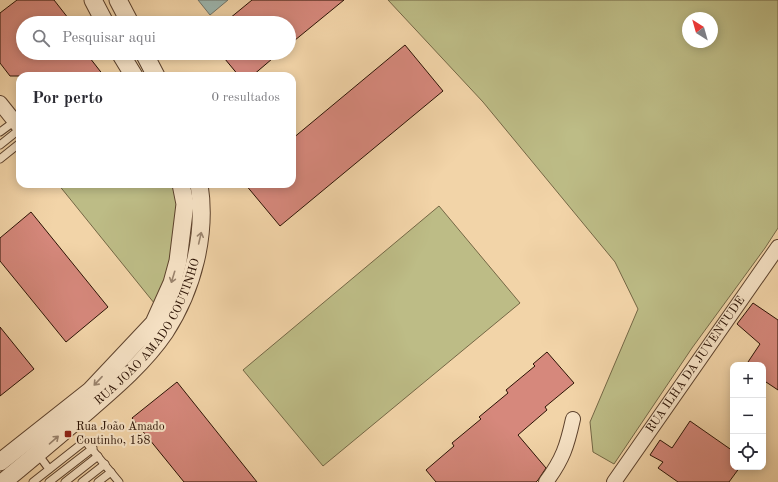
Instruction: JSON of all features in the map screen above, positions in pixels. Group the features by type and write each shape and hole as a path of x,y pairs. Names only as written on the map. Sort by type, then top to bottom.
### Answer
{"street":[{"path":"93,0 101,16"},
{"path":"118,0 126,16"},
{"path":"124,60 132,72"},
{"path":"148,60 154,72"},
{"name":"RUA JOÃO AMADO COUTINHO","path":"0,462 90,391 154,323 172,283 178,261 185,204 182,188"},
{"name":"RUA JOÃO AMADO COUTINHO","path":"3,482 109,393 149,353 165,332 178,309 186,290 199,244 202,230 202,204 200,188"},
{"name":"RUA ILHA DA JUVENTUDE","path":"614,482 773,265 778,247"},
{"path":"546,482 559,464 566,449 573,419"}],"lane":[{"path":"0,132 8,116"},
{"path":"0,145 8,116"},
{"path":"0,159 16,146"},
{"path":"33,482 85,441 87,441 117,481"},
{"path":"50,482 92,448"},
{"path":"38,454 49,469"},
{"path":"65,482 98,456"},
{"path":"82,482 105,464"},
{"path":"98,482 111,472"}],"shaded area":[{"path":"388,0 778,0 778,228 692,348 614,464 593,452 590,422 638,309 615,262 483,102"},
{"path":"61,188 184,188 163,314"},
{"path":"439,206 520,303 323,466 243,370"}],"water":[{"path":"198,0 228,0 210,15"}],"building":[{"path":"17,0 54,0 67,16 16,16 16,60 91,60 101,72 16,72 16,76 10,76 0,63 0,13"},
{"path":"252,0 344,0 296,39 296,16 233,16"},
{"path":"405,45 443,91 280,226 248,188 296,188 296,136"},
{"path":"226,60 271,60 257,72 236,72"},
{"path":"31,212 108,307 66,342 0,261 0,238"},
{"path":"753,303 778,320 778,390 766,382 766,362 748,362 760,344 737,324"},
{"path":"0,327 34,369 0,396"},
{"path":"547,352 574,383 545,407 547,410 518,435 546,468 538,480 536,482 436,482 426,470 454,446 452,443 481,419 479,417 508,393 506,390 535,366 533,364"},
{"path":"177,382 257,482 184,482 132,418"},
{"path":"690,421 730,449 730,470 738,470 729,482 678,482 658,468 663,462 650,455 660,440 672,448"}],"place":[{"name":"Rua João Amado Coutinho, 158","path":"68,434"}]}
